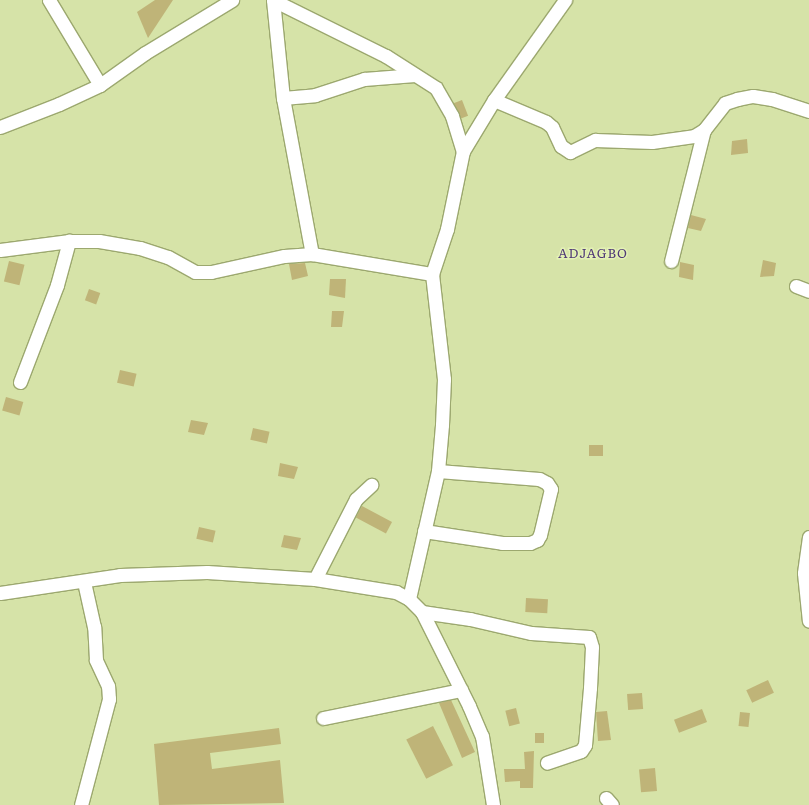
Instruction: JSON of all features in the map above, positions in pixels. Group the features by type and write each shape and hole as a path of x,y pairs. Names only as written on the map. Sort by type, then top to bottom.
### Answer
{"street":[{"path":"49,0 100,85"},
{"path":"0,127 59,104 100,85 145,53 232,0"},
{"path":"273,0 386,56 436,88 452,116 463,151"},
{"path":"273,0 283,98 312,254"},
{"path":"409,599 438,471 444,379 432,274 447,229 463,151 494,100 565,0"},
{"path":"283,98 315,95 364,79 415,75"},
{"path":"494,100 546,122 552,127 561,146 570,152 589,141 672,140 694,136 704,130 725,103 752,96 772,99 809,111"},
{"path":"671,261 704,130"},
{"path":"0,250 69,241 99,241 140,248 168,257 195,272 211,272 284,256 312,254 432,274"},
{"path":"20,382 57,285 69,241"},
{"path":"796,286 809,291"},
{"path":"424,531 502,544 530,543 537,540 540,535 552,489 540,479 438,471"},
{"path":"315,579 356,499 371,485"},
{"path":"809,537 804,573 809,621"},
{"path":"0,594 120,576 207,572 315,579 378,588 409,599 422,612 482,736 493,805"},
{"path":"81,805 109,699 108,686 96,660 94,627 84,582"},
{"path":"422,612 470,619 531,633 589,637 592,647 585,745 581,751 547,763"},
{"path":"323,718 461,690"}],"building":[{"path":"155,0 173,0 148,38 137,12"},
{"path":"462,100 468,116 460,119 454,103"},
{"path":"747,139 748,153 731,155 732,141"},
{"path":"691,215 706,219 701,231 688,228"},
{"path":"763,260 776,263 774,276 760,277"},
{"path":"9,261 25,265 19,285 4,281"},
{"path":"680,262 694,265 693,280 679,277"},
{"path":"305,263 308,276 292,280 289,264"},
{"path":"330,279 346,279 345,298 329,295"},
{"path":"89,289 100,293 96,304 85,300"},
{"path":"332,311 344,311 342,327 331,327"},
{"path":"120,370 137,374 134,386 117,383"},
{"path":"6,397 23,402 19,415 2,410"},
{"path":"191,420 208,423 204,435 188,432"},
{"path":"253,428 270,432 267,444 250,440"},
{"path":"589,445 603,445 603,456 589,456"},
{"path":"280,463 298,467 294,479 278,476"},
{"path":"362,506 392,522 386,533 356,517"},
{"path":"199,527 216,531 213,543 196,539"},
{"path":"284,535 301,538 297,550 281,547"},
{"path":"526,598 548,599 547,613 525,612"},
{"path":"768,680 774,693 752,703 746,690"},
{"path":"642,693 643,709 628,710 627,694"},
{"path":"451,700 475,752 462,758 439,703"},
{"path":"516,708 520,724 509,726 505,711"},
{"path":"702,709 707,722 679,733 674,720"},
{"path":"607,711 611,740 598,741 596,712"},
{"path":"740,712 750,713 748,727 739,726"},
{"path":"433,726 453,765 426,779 406,740"},
{"path":"279,728 281,744 210,753 212,769 280,760 284,803 159,805 154,744"},
{"path":"535,733 544,733 544,743 535,743"},
{"path":"534,751 533,788 520,788 520,781 505,782 504,769 525,769 524,752"},
{"path":"655,768 657,791 641,792 639,769"}],"district":[{"name":"ADJAGBO","path":"593,253"}]}
